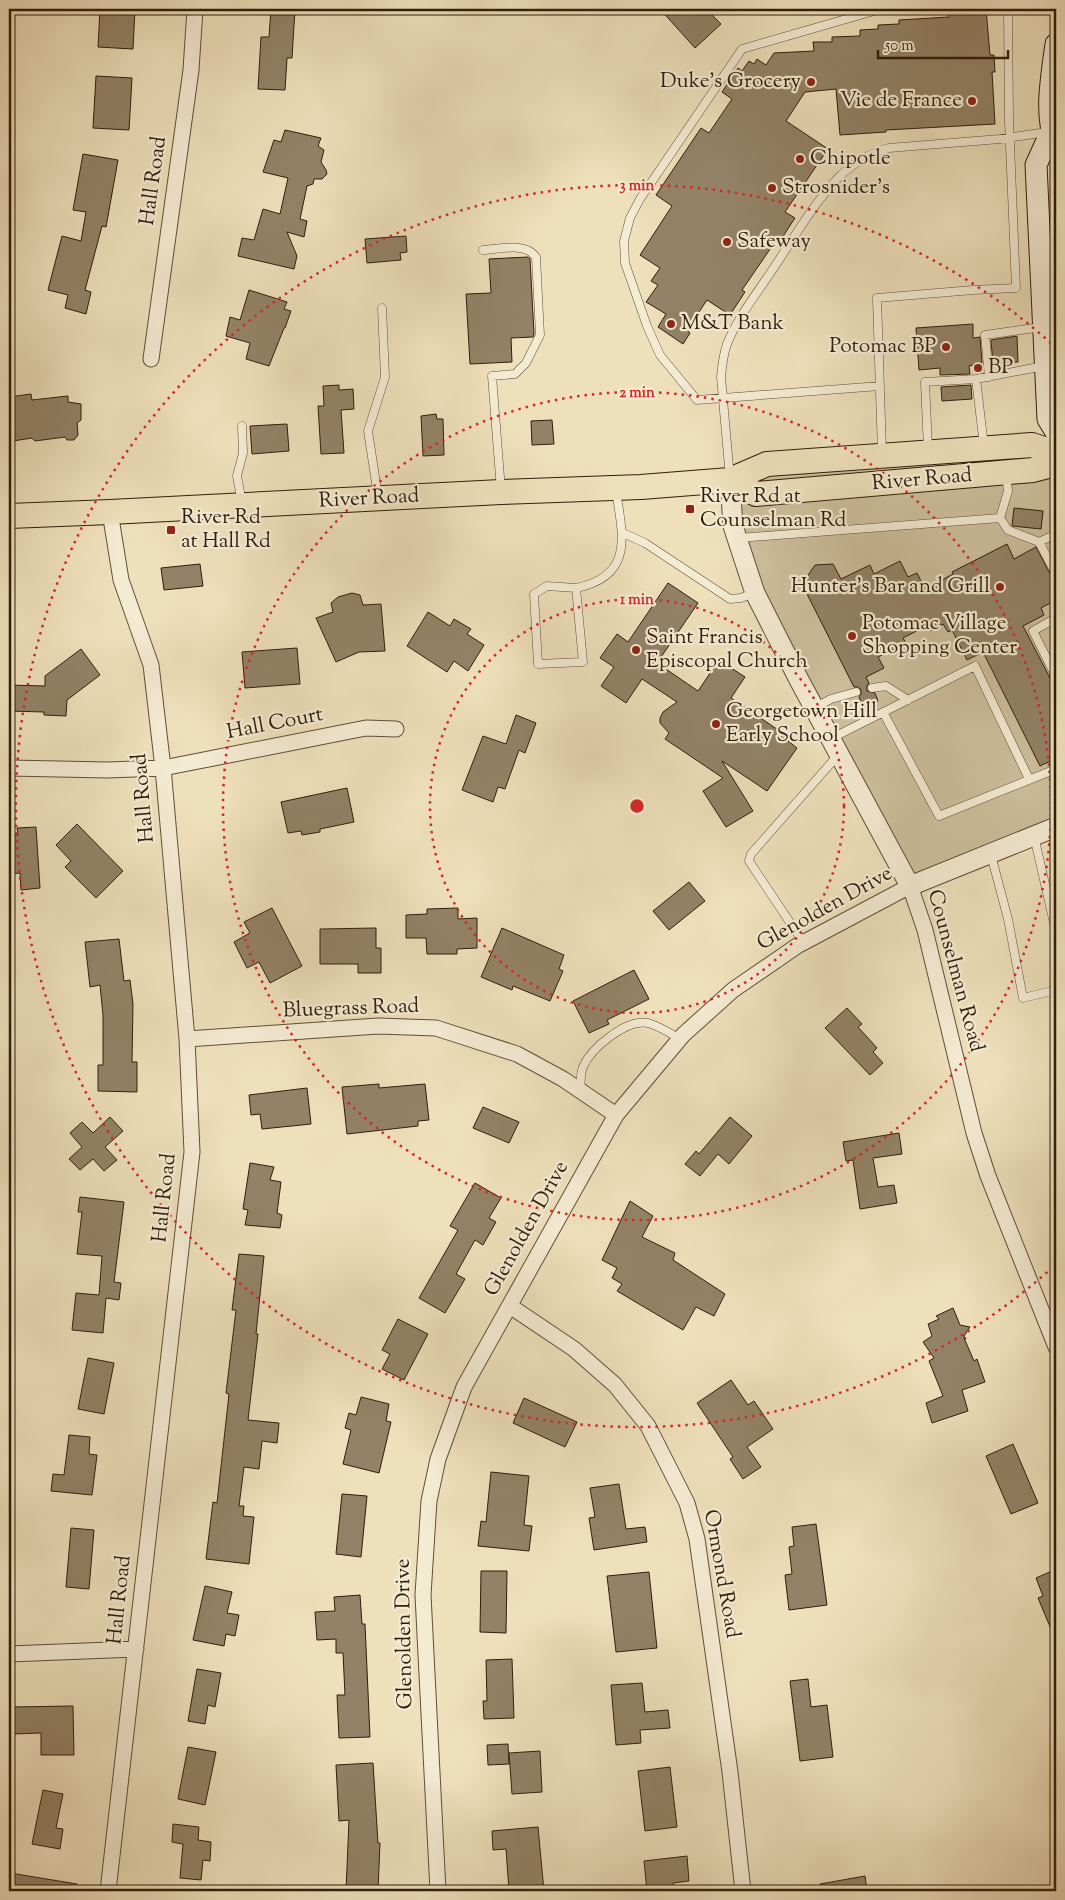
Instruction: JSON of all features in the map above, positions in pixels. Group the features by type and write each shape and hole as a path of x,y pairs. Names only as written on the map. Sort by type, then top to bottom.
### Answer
{"main road":[{"path":"1056,44 1051,86 1055,136 1036,165 1048,419 1056,432"},
{"name":"River Road","path":"9,516 501,492 616,489 730,480 768,464 1032,445 1056,453"},
{"name":"River Road","path":"730,480 756,494 1006,473 1033,470 1056,464"}],"street":[{"name":"Hall Road","path":"151,359 191,70 195,9"},
{"name":"Counselman Road","path":"730,480 733,526 755,593 814,708 910,886 925,930 974,1133 988,1176 1056,1347"},
{"name":"Hall Road","path":"108,1891 192,1152 187,1039 163,768 151,664 121,580 110,512"},
{"name":"Hall Court","path":"9,768 107,770 163,768 366,728 396,729"},
{"name":"Glenolden Drive","path":"438,1891 423,1596 428,1502 438,1459 464,1387 616,1115 680,1039 733,990 803,942 910,886 1056,827"},
{"name":"Bluegrass Road","path":"187,1039 378,1026 436,1028 516,1054 563,1079 616,1115"},
{"name":"Ormond Road","path":"510,1306 574,1349 615,1385 648,1426 687,1503 697,1539 730,1772 743,1891"},
{"path":"9,1654 136,1649"}],"lane":[{"path":"880,386 697,400 660,355 647,326 625,263 624,241 630,218 640,199 742,49 881,9"},
{"path":"882,455 877,298 1016,288 1010,138 1008,9"},
{"path":"730,480 721,378 727,345 734,328 816,205 838,178 863,158 880,150 918,145 1055,136"},
{"path":"483,250 524,248 532,251 536,257 540,335 526,363 514,374 492,376 501,492"},
{"path":"379,498 368,431 384,377 382,308"},
{"path":"989,377 985,335 1044,327"},
{"path":"928,452 925,382 976,379 1046,366"},
{"path":"976,379 985,448"},
{"path":"242,426 243,453 237,476 243,506"},
{"path":"1000,518 1008,491 1006,473"},
{"path":"576,588 583,662 538,664 534,594 547,586 576,588 590,585 604,578 613,569 622,552 623,533 616,489"},
{"path":"737,538 1000,518"},
{"path":"1000,518 1008,530 1039,542 1056,574"},
{"path":"623,533 645,542 730,598 741,598 755,593"},
{"path":"1039,542 1056,534"},
{"path":"1056,618 1033,631 1056,678"},
{"path":"803,942 748,861 751,854 835,746 883,712 975,666 1029,779"},
{"path":"872,688 886,686 908,700"},
{"path":"814,708 831,699 856,692"},
{"path":"883,712 940,816 1056,769"},
{"path":"1034,836 1056,932"},
{"path":"990,854 1008,919 1023,998 1056,990"},
{"path":"580,1091 582,1068 597,1047 619,1031 641,1023 649,1024 680,1039"}],"shaded area":[{"path":"1056,459 1056,827 910,886 755,593 730,480 768,464"}],"building":[{"path":"100,9 135,9 133,49 98,47"},
{"path":"271,9 295,9 292,58 287,58 285,90 258,89 261,37 269,37"},
{"path":"660,9 706,9 721,24 695,48"},
{"path":"948,9 986,9 990,55 994,55 995,72 992,72 995,124 886,130 886,132 840,135 836,89 805,92 786,121 828,149 785,212 795,218 780,241 777,239 742,290 745,292 730,315 707,300 687,330 690,333 683,344 658,327 666,314 646,302 658,285 651,281 660,268 640,255 672,206 656,195 701,128 709,133 732,99 722,92 738,68 742,71 749,61 754,64 757,59 766,65 774,53 814,51 813,42 832,42 832,37 860,36 860,30 878,29 878,25 899,24 899,20 949,17"},
{"path":"96,76 132,78 129,130 93,128"},
{"path":"285,130 321,138 318,146 324,150 321,162 327,174 322,179 314,179 313,184 307,186 300,219 307,221 304,237 287,232 297,256 294,269 238,256 242,238 254,240 263,209 280,214 288,178 263,172 274,140 281,142"},
{"path":"83,154 118,160 106,227 102,226 85,290 91,292 86,314 65,308 68,295 48,290 62,236 81,241 86,212 73,210"},
{"path":"406,236 407,252 400,253 401,260 367,263 365,239"},
{"path":"528,257 530,259 533,337 511,338 512,362 470,364 466,294 491,293 489,259"},
{"path":"249,290 287,302 284,309 291,311 269,366 246,359 250,343 226,336 230,317 240,320"},
{"name":"Potomac BP","path":"973,324 973,338 980,337 982,363 969,366 970,374 940,375 940,368 919,370 916,328"},
{"path":"1017,336 1018,362 993,363 991,340"},
{"path":"339,385 339,390 353,389 354,409 341,410 344,453 321,454 318,406 324,406 323,386"},
{"path":"971,385 972,399 942,401 941,387"},
{"path":"31,394 32,400 68,396 68,402 81,404 81,420 77,423 78,435 74,440 67,440 65,437 35,441 32,438 13,441 11,422 9,421 9,410 11,409 9,397"},
{"path":"436,414 437,419 443,419 444,455 423,456 421,416"},
{"path":"552,420 554,444 532,445 531,421"},
{"path":"287,424 289,451 252,454 250,426"},
{"path":"1014,508 1043,511 1041,529 1012,526"},
{"path":"1007,544 1014,559 1036,547 1056,585 1056,600 1041,608 1044,615 1023,626 1051,680 1056,683 1056,758 1040,766 983,652 967,660 952,630 948,632 943,624 930,631 928,625 903,638 906,643 878,657 884,668 866,677 869,683 867,691 875,693 878,701 864,708 859,697 861,690 858,687 854,687 802,584 815,565 833,564 841,579 870,565 874,574 900,561 908,577 917,573 925,589 953,574 952,572"},
{"path":"200,564 203,586 164,590 161,568"},
{"path":"668,583 698,603 657,663 698,691 719,660 745,677 731,698 790,738 788,741 797,748 767,791 722,761 753,811 726,827 703,791 723,778 665,739 669,733 660,723 660,718 663,712 677,702 642,679 626,703 601,686 614,667 600,658 617,634 628,642"},
{"path":"352,593 360,595 363,605 381,604 385,651 359,652 336,662 316,618 333,612 331,603 338,597"},
{"path":"428,612 450,626 454,619 471,629 467,634 484,645 468,671 454,661 447,672 407,646"},
{"path":"297,648 300,684 245,688 242,652"},
{"path":"81,649 100,675 67,700 66,716 44,715 44,712 9,711 9,685 45,686 45,676"},
{"path":"516,715 536,723 525,753 519,750 505,789 498,787 493,802 462,790 483,736 506,744"},
{"path":"347,788 354,822 302,835 301,831 288,833 281,802"},
{"path":"77,824 123,871 96,898 65,867 71,861 56,845"},
{"path":"36,827 40,888 21,890 20,873 9,874 9,836 18,835 17,828"},
{"path":"689,882 705,901 669,930 653,911"},
{"path":"272,908 302,966 270,983 259,962 247,968 234,942 250,933 244,922"},
{"path":"458,908 458,919 477,918 477,948 457,949 457,954 427,954 426,938 406,938 406,915 427,914 427,909"},
{"path":"376,928 376,948 381,948 381,973 358,973 358,964 320,964 320,929"},
{"path":"502,928 564,955 559,969 563,971 550,1001 513,986 512,990 481,977"},
{"path":"119,939 124,981 130,980 133,1004 132,1062 137,1062 137,1092 98,1091 98,1065 103,1065 103,1015 100,985 90,987 85,942"},
{"path":"634,970 649,999 607,1020 609,1024 589,1033 573,1001"},
{"path":"847,1008 862,1024 858,1027 877,1048 873,1052 883,1063 870,1075 825,1028"},
{"path":"379,1084 379,1088 425,1084 429,1120 418,1121 418,1126 347,1134 342,1087"},
{"path":"307,1088 311,1124 262,1129 260,1114 251,1115 249,1095"},
{"path":"483,1107 519,1122 509,1143 473,1128"},
{"path":"110,1117 123,1131 105,1147 117,1160 104,1171 93,1159 80,1170 69,1159 82,1147 70,1133 82,1122 93,1133"},
{"path":"730,1117 752,1136 729,1164 718,1154 700,1176 685,1164 696,1151 699,1154"},
{"path":"899,1133 902,1154 873,1158 878,1187 894,1185 897,1203 860,1209 853,1160 846,1161 843,1142"},
{"path":"250,1163 274,1167 270,1180 281,1182 277,1213 282,1215 280,1228 245,1225 248,1210 243,1209"},
{"path":"475,1183 501,1198 489,1218 496,1222 483,1245 475,1240 456,1274 465,1279 445,1313 419,1298 458,1230 450,1226"},
{"path":"80,1197 124,1202 114,1282 121,1283 119,1300 106,1298 103,1333 72,1330 76,1293 99,1295 102,1256 77,1254 82,1212 78,1212"},
{"path":"630,1201 653,1216 642,1237 675,1253 673,1260 725,1294 714,1316 696,1307 683,1330 617,1291 622,1284 612,1278 617,1268 602,1260"},
{"path":"239,1254 264,1256 256,1334 258,1334 248,1420 279,1423 277,1443 262,1441 259,1469 244,1467 239,1506 244,1506 243,1516 254,1517 249,1564 206,1559 213,1502 217,1503 229,1394 226,1393 236,1310 232,1310"},
{"path":"953,1308 960,1325 970,1327 964,1336 966,1339 964,1338 974,1361 977,1359 985,1382 962,1390 968,1411 932,1423 926,1403 943,1396 929,1361 934,1358 923,1342 932,1336 928,1324 939,1319 936,1316"},
{"path":"398,1319 428,1334 404,1380 382,1369 390,1354 382,1350"},
{"path":"88,1358 114,1363 104,1414 78,1409"},
{"path":"731,1380 748,1405 754,1401 773,1429 747,1447 761,1467 743,1479 730,1459 733,1457 697,1403"},
{"path":"361,1397 389,1404 386,1421 391,1422 379,1473 343,1464 351,1430 345,1428 349,1413 356,1415"},
{"path":"524,1398 577,1422 565,1447 513,1423"},
{"path":"69,1435 90,1437 89,1454 97,1455 92,1495 51,1491 53,1474 64,1475"},
{"path":"1013,1444 1038,1503 1011,1514 986,1456"},
{"path":"491,1472 529,1476 524,1525 532,1526 529,1551 478,1546 481,1521 486,1522"},
{"path":"619,1484 626,1529 645,1527 647,1542 594,1550 589,1518 595,1517 590,1488"},
{"path":"342,1494 367,1496 361,1557 336,1554"},
{"path":"816,1524 827,1605 789,1610 785,1575 792,1574 789,1547 794,1546 792,1527"},
{"path":"71,1528 94,1530 89,1589 66,1587"},
{"path":"481,1571 507,1571 506,1633 480,1632"},
{"path":"1052,1571 1056,1580 1056,1641 1038,1598 1043,1596 1036,1578"},
{"path":"649,1572 657,1648 616,1652 607,1576"},
{"path":"205,1586 232,1592 227,1613 239,1615 235,1636 226,1634 224,1646 193,1640"},
{"path":"360,1595 362,1624 365,1624 370,1737 339,1738 337,1695 345,1695 343,1653 336,1653 336,1639 317,1640 315,1612 335,1611 334,1597"},
{"path":"512,1659 514,1718 484,1719 483,1701 487,1701 486,1660"},
{"path":"197,1669 221,1673 215,1707 208,1705 205,1724 188,1721"},
{"path":"808,1679 811,1707 827,1705 833,1757 800,1761 790,1681"},
{"path":"642,1683 645,1712 668,1710 670,1728 640,1730 641,1743 616,1745 611,1685"},
{"path":"73,1706 74,1755 41,1755 41,1733 12,1734 11,1707"},
{"path":"508,1744 509,1764 488,1765 487,1745"},
{"path":"188,1747 216,1752 205,1805 178,1799"},
{"path":"540,1751 542,1792 512,1794 509,1753"},
{"path":"373,1763 378,1843 380,1843 378,1891 346,1891 349,1820 339,1821 336,1765"},
{"path":"670,1767 677,1827 645,1831 638,1771"},
{"path":"43,1790 63,1794 56,1828 63,1829 60,1849 32,1844"},
{"path":"173,1824 199,1827 198,1840 211,1842 210,1861 203,1860 201,1880 180,1878 183,1844 172,1842"},
{"path":"538,1827 544,1891 509,1891 506,1849 493,1850 492,1831"},
{"path":"687,1856 689,1881 673,1883 674,1891 647,1891 644,1861"},
{"path":"10,1873 77,1884 76,1891 9,1891"},
{"path":"865,1876 867,1891 821,1891 820,1884"}],"place":[{"name":"Duke's Grocery","path":"811,82"},
{"name":"Vie de France","path":"972,101"},
{"name":"Chipotle","path":"800,159"},
{"name":"Strosnider's","path":"772,188"},
{"name":"Safeway","path":"727,242"},
{"name":"M&T Bank","path":"671,324"},
{"name":"Potomac BP","path":"946,347"},
{"name":"BP","path":"978,368"},
{"name":"River Rd at Counselman Rd","path":"690,509"},
{"name":"River Rd at Hall Rd","path":"171,530"},
{"name":"Hunter's Bar and Grill","path":"1000,587"},
{"name":"Potomac Village Shopping Center","path":"852,636"},
{"name":"Saint Francis Episcopal Church","path":"636,650"},
{"name":"Georgetown Hill Early School","path":"716,724"}]}
